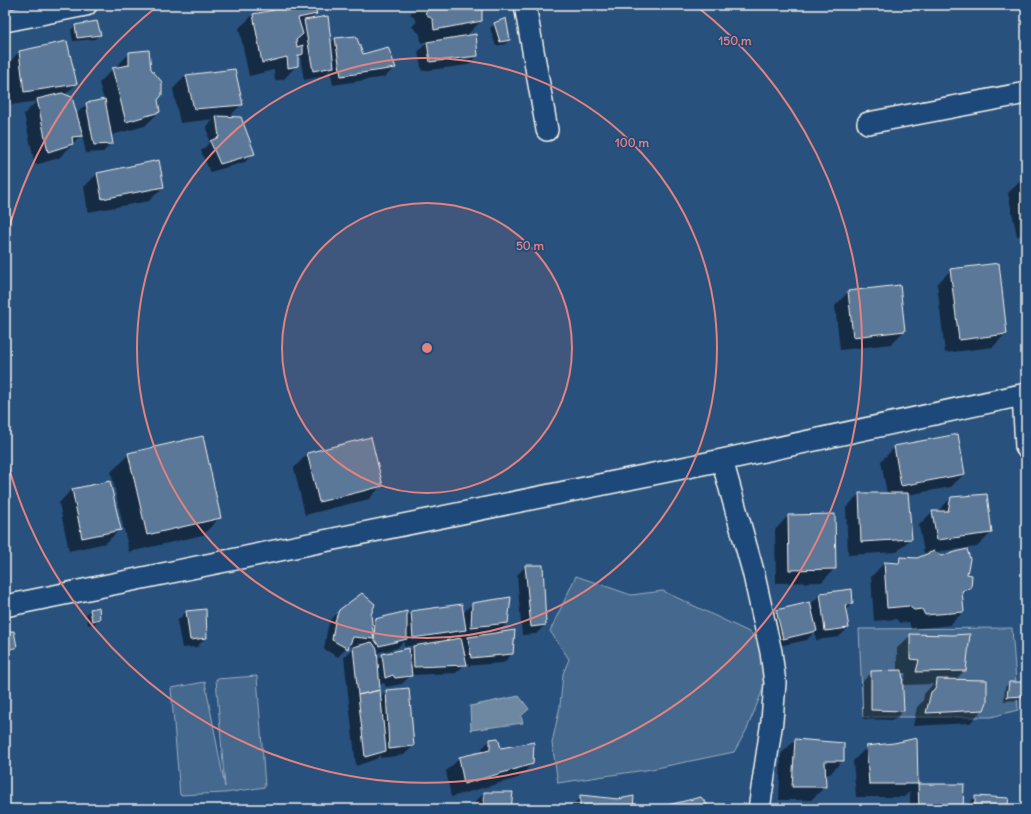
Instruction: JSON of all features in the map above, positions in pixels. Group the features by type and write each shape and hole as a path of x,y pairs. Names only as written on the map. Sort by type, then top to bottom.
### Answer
{"street":[{"path":"5,21 86,5"},
{"path":"525,5 547,130"},
{"path":"868,123 1026,93"},
{"path":"5,606 722,460 1025,394 1026,447"},
{"path":"722,460 753,570 771,652 775,683 772,722 759,809"}],"shaded area":[{"path":"576,576 631,595 663,591 751,633 773,664 747,729 734,752 652,769 558,783 552,743 560,706 563,674 569,659 550,631"},
{"path":"1012,628 1018,710 991,717 863,717 859,629"},
{"path":"257,676 265,787 225,793 180,795 171,688 205,682 225,787 216,679"},
{"path":"519,696 529,709 521,716 523,723 471,730 470,706"}],"building":[{"path":"274,5 285,5 287,11 292,9 291,5 314,5 317,14 298,18 303,34 296,40 297,47 303,45 303,54 298,56 298,66 288,68 287,57 262,63 253,14 274,10"},
{"path":"427,5 482,5 482,21 434,30 433,20 425,13 430,7"},
{"path":"328,16 334,67 313,71 304,20"},
{"path":"506,18 510,40 500,42 494,23"},
{"path":"97,21 101,35 77,38 75,25"},
{"path":"476,34 478,56 430,62 427,42"},
{"path":"356,36 363,54 388,47 396,68 341,76 335,38"},
{"path":"67,41 77,84 24,92 19,51"},
{"path":"149,50 151,69 162,82 162,95 158,100 160,112 126,122 112,68 129,65 129,52"},
{"path":"235,69 243,105 194,109 186,75"},
{"path":"62,93 72,97 83,136 72,137 73,144 48,152 37,99"},
{"path":"105,99 113,144 94,145 86,103"},
{"path":"216,116 241,117 255,154 220,164 210,141 219,137"},
{"path":"159,160 164,187 102,199 97,173"},
{"path":"1026,178 1026,203 1021,179"},
{"path":"999,263 1007,334 959,340 950,269"},
{"path":"900,285 905,331 853,337 848,291"},
{"path":"958,434 965,474 901,486 894,446"},
{"path":"203,436 221,518 147,535 128,453"},
{"path":"371,437 383,486 319,502 307,453"},
{"path":"110,481 121,530 82,538 72,489"},
{"path":"859,493 908,493 912,539 861,542"},
{"path":"987,494 992,533 937,540 932,511 948,511 951,497"},
{"path":"835,514 836,569 789,570 788,515"},
{"path":"967,549 970,559 967,574 972,575 971,588 962,591 964,612 925,615 922,609 914,610 909,606 887,608 884,562 899,563 900,557 917,558 934,551 941,556"},
{"path":"525,565 543,565 546,625 531,627"},
{"path":"852,589 853,604 845,605 849,628 825,631 820,593"},
{"path":"362,593 375,604 371,615 374,639 353,637 348,649 332,640 335,621 339,610"},
{"path":"511,597 508,623 471,627 472,603"},
{"path":"810,602 817,631 783,639 776,610"},
{"path":"462,604 466,630 413,638 411,611"},
{"path":"99,607 100,619 92,621 90,609"},
{"path":"206,609 207,638 190,640 186,611"},
{"path":"407,611 407,639 379,646 374,639 375,619"},
{"path":"515,630 513,654 471,658 468,637"},
{"path":"14,631 17,647 9,650 5,638 5,632"},
{"path":"910,634 970,634 966,671 916,672 919,660 910,659"},
{"path":"461,638 467,665 414,667 413,646"},
{"path":"372,642 377,649 380,690 358,695 353,647"},
{"path":"409,648 412,676 395,678 393,675 385,678 382,654"},
{"path":"902,670 904,711 871,710 871,671"},
{"path":"937,679 987,680 987,702 984,710 926,713 931,692 936,688"},
{"path":"1009,682 1026,682 1024,696 1007,697"},
{"path":"409,688 414,746 389,749 386,690"},
{"path":"380,690 386,751 365,757 358,695"},
{"path":"498,738 501,748 534,742 533,764 464,784 459,757 490,750 490,739"},
{"path":"917,738 918,784 869,784 866,746 894,743"},
{"path":"795,739 844,743 844,761 825,761 826,787 792,787"},
{"path":"918,784 964,784 963,809 919,809"},
{"path":"484,792 513,792 511,809 484,809"},
{"path":"580,795 618,799 634,796 633,809 580,809"},
{"path":"975,796 1009,798 1007,809 975,809"},
{"path":"701,797 711,809 664,809 664,806"}]}
